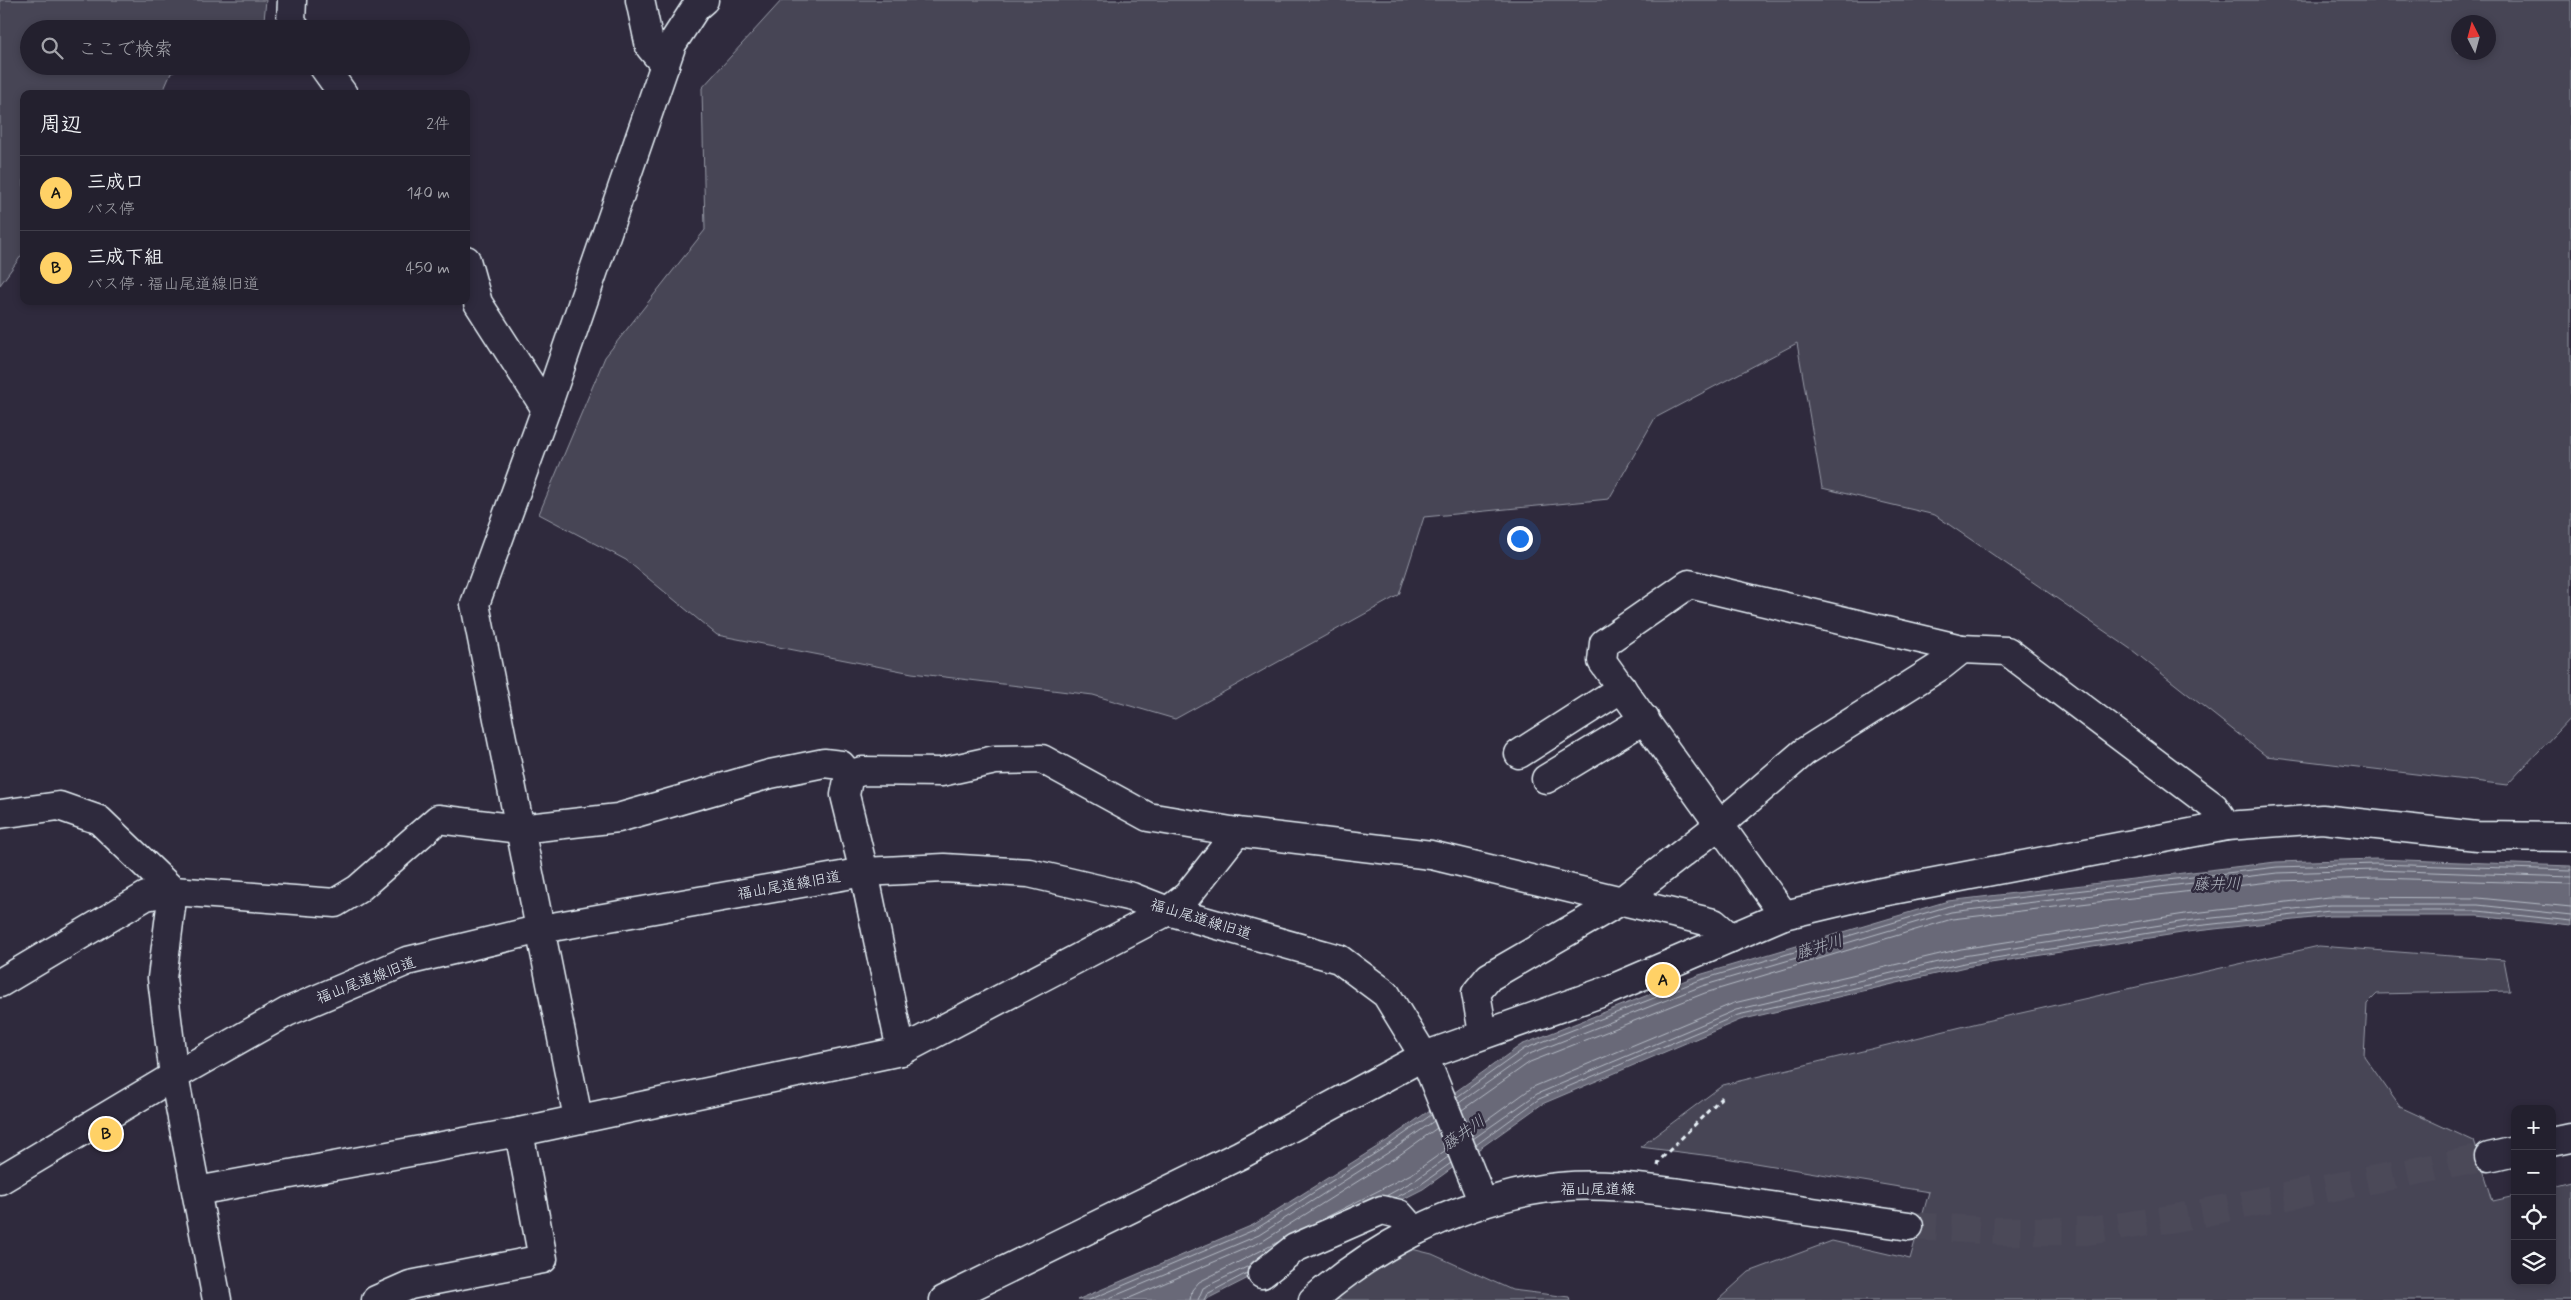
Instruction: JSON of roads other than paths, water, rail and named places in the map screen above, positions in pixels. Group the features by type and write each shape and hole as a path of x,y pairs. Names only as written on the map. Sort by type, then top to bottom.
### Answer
{"street":[{"path":"291,20 292,0"},
{"path":"640,0 650,47 665,65"},
{"path":"578,1118 475,604 546,409 672,44 696,7 704,0"},
{"path":"329,75 340,90"},
{"path":"470,274 478,303 546,409"},
{"path":"1784,915 1602,661 1604,643 1689,584 1962,649 2006,651 2214,807 2228,826"},
{"path":"1483,1033 1476,993 1489,977 1624,899 1719,825 1804,752 1942,664 1962,649"},
{"path":"1519,754 1622,688"},
{"path":"1546,779 1645,719"},
{"path":"849,775 862,771 941,772 995,760 1042,759 1148,817 1237,832 1431,855 1624,899 1714,923 1731,938"},
{"path":"0,983 146,896 173,891 335,903 358,888 438,819 519,829 618,818 770,774 824,763 840,765 849,775"},
{"path":"849,775 845,795 864,872 901,1051"},
{"path":"0,814 59,806 99,820 173,891"},
{"path":"944,1300 1240,1155 1424,1056 1483,1033 1609,990 1784,915 1877,893 2228,826 2322,819 2477,836 2571,837"},
{"path":"197,1191 519,1132 901,1051 1168,911 1187,896 1237,832"},
{"name":"福山尾道線旧道","path":"0,1180 174,1076 287,1012 407,962 541,929 864,872 944,868 1029,873 1132,897 1168,911 1339,959 1386,994 1424,1056 1436,1080 1483,1203"},
{"path":"173,891 162,978 174,1076 217,1300"},
{"path":"376,1300 410,1285 543,1259 519,1132"},
{"path":"2556,1141 2571,1138"},
{"name":"福山尾道線","path":"1313,1300 1333,1282 1414,1231 1483,1203 1532,1191 1590,1186 1655,1189 1909,1226"},
{"path":"1262,1274 1295,1248 1382,1210 1399,1214 1414,1231"}],"water":[{"name":"藤井川","path":"2376,859 2571,866 2571,926 2477,916 2330,916 2188,932 1965,967 1740,1020 1542,1104 1423,1189 1205,1300 1077,1300 1253,1225 1388,1140 1521,1045 1699,975 1948,901 2276,862"}],"tunnel":[{"path":"1909,1226 1999,1231 2088,1231 2170,1219 2489,1157"}],"place":[{"name":"三成口","path":"1663,980"},
{"name":"三成下組","path":"106,1134"}]}
